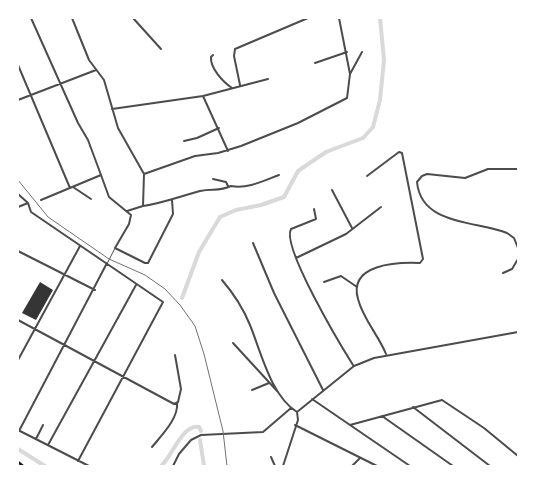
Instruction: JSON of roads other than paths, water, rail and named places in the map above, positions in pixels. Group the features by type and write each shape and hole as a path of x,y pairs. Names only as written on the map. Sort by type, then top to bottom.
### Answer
{"main road":[{"path":"18,462 23,466"}],"street":[{"path":"32,18 78,123 88,140 109,197 131,214 131,220 95,290 18,430 89,466"},
{"path":"72,18 87,56 104,80 118,128 144,174 143,206"},
{"path":"133,18 161,49"},
{"path":"240,85 234,56 235,50 308,18"},
{"path":"144,174 195,156 228,151 298,123 347,98 350,74 339,18"},
{"path":"315,63 347,52"},
{"path":"350,74 362,52"},
{"path":"213,55 211,62 224,82 232,88"},
{"path":"18,65 32,94 70,188"},
{"path":"18,100 96,70"},
{"path":"112,110 203,96 268,78"},
{"path":"203,96 228,151"},
{"path":"184,141 197,138 219,128"},
{"path":"367,176 399,152 402,153 423,259 420,263 386,263 376,267 367,272 357,287 357,298 361,309 380,338 386,354"},
{"path":"518,168 488,169 465,178 427,174 422,176 417,182 426,201 438,215 507,233 514,238 518,248"},
{"path":"41,200 101,175"},
{"path":"127,211 200,191 223,190 228,187 240,188 279,175"},
{"path":"213,179 226,182 228,187"},
{"path":"73,187 91,199"},
{"path":"332,190 353,229"},
{"path":"18,194 28,203 31,212 162,301 163,306 78,461"},
{"path":"115,248 143,263 148,263 173,214 172,200"},
{"path":"18,207 28,203"},
{"path":"296,258 330,243 353,229 381,207"},
{"path":"314,209 316,219 293,227 289,231 290,241 305,280 354,366"},
{"path":"253,244 274,293 322,390"},
{"path":"18,360 80,246"},
{"path":"18,251 95,290"},
{"path":"503,273 512,269 518,259"},
{"path":"324,282 341,276 357,287"},
{"path":"222,280 241,306 269,375 280,394"},
{"path":"48,445 136,284"},
{"path":"18,320 174,404 177,403"},
{"path":"297,412 354,366 386,354 518,332"},
{"path":"233,343 291,408 297,412 298,420 283,466"},
{"path":"152,447 168,426 178,408 177,403 181,392 175,355"},
{"path":"252,390 269,383"},
{"path":"312,399 410,466"},
{"path":"350,425 442,400 484,428 518,456"},
{"path":"413,407 490,466"},
{"path":"173,466 179,454 191,440 201,435 263,432 291,408"},
{"path":"382,416 453,466"},
{"path":"36,439 43,425"},
{"path":"296,425 375,466"},
{"path":"271,457 275,466"},
{"path":"352,466 360,458"}],"waterway":[{"path":"182,298 199,252 220,217 236,210 261,205 284,197 298,171 326,152 363,138 373,127 380,100 384,60 380,18"},
{"path":"161,466 187,431 193,427 199,427 201,431"},
{"path":"200,440 204,466"},
{"path":"18,449 45,466"}],"railway":[{"path":"18,180 48,217 109,259 145,275 165,289 180,305 195,326 204,354 223,431 227,466"}]}
